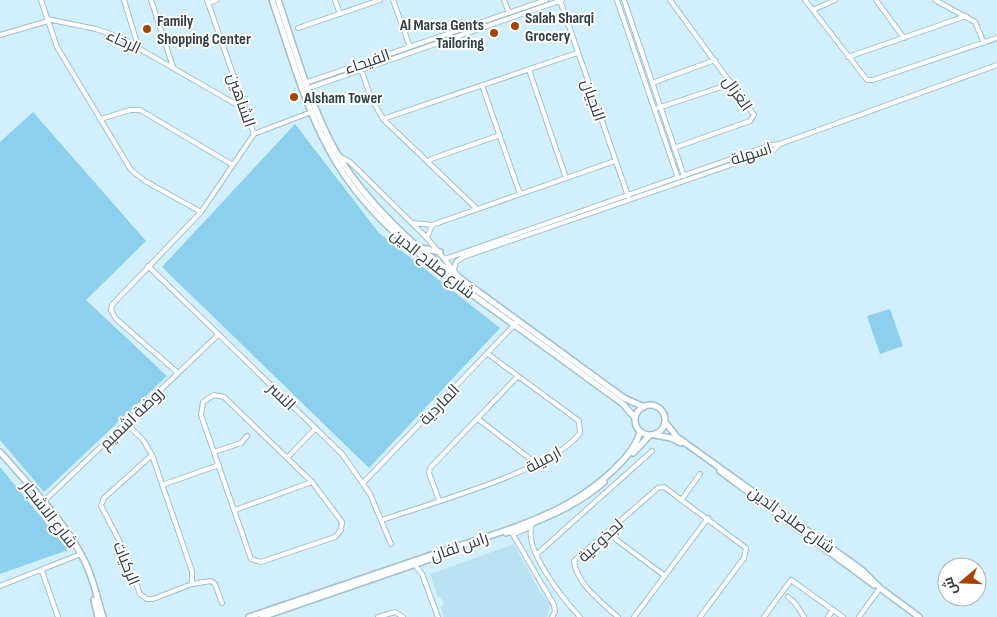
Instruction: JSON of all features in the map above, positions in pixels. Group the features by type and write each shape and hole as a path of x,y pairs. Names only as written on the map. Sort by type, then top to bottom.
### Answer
{"street":[{"path":"42,0 57,47 131,170 145,181 201,212"},
{"path":"124,0 138,46"},
{"path":"152,0 173,67"},
{"name":"الشاهين","path":"217,0 208,2 254,134 314,111"},
{"name":"شارع صلاح الدين","path":"272,0 306,86"},
{"name":"شارع صلاح الدين","path":"278,0 314,111 336,157 369,207 418,255 624,398 644,407"},
{"path":"335,0 340,14"},
{"path":"298,28 380,0"},
{"path":"393,0 411,49"},
{"path":"504,0 510,18"},
{"name":"الفيحاء","path":"306,86 361,69 508,12 546,0"},
{"name":"الفيحاء","path":"306,86 359,63 411,49 561,0"},
{"name":"النجيان","path":"561,0 577,53 629,200"},
{"path":"618,0 679,183"},
{"path":"624,0 686,181"},
{"name":"الغزال","path":"670,0 752,110 753,118 750,122 674,148"},
{"path":"805,0 862,77 867,80 873,80 997,38"},
{"path":"812,10 835,0"},
{"path":"876,0 904,38"},
{"path":"935,0 975,22 984,43"},
{"path":"848,57 966,16"},
{"name":"الرخاء","path":"0,36 48,20 104,31 138,46 246,110"},
{"path":"382,118 577,53"},
{"path":"652,83 715,60"},
{"path":"359,63 374,104 382,118 477,209"},
{"path":"780,144 997,65"},
{"path":"529,70 566,178"},
{"path":"654,109 724,86 730,81"},
{"path":"482,85 520,194"},
{"path":"101,120 130,110 140,110 233,165"},
{"path":"178,373 116,319 111,310 114,300 201,212 254,134"},
{"path":"428,162 431,159 500,135"},
{"name":"اسهلة","path":"445,258 627,194 771,145 780,144"},
{"name":"اسهلة","path":"454,269 456,262 463,257 774,150 780,144"},
{"name":"شارع صلاح الدين","path":"336,157 350,162 427,238 460,278"},
{"name":"شارع صلاح الدين","path":"336,157 370,200 396,228 623,404 635,418"},
{"path":"413,224 432,225 615,161"},
{"path":"427,238 432,225"},
{"path":"418,255 420,248 440,252"},
{"name":"النسر","path":"148,266 342,454 364,482 391,544"},
{"name":"الماردية","path":"364,482 488,354 516,322"},
{"name":"روضة اشميم","path":"43,502 218,335"},
{"name":"ارميلة","path":"382,520 537,464 573,441 580,432 581,424 579,421 488,354"},
{"path":"439,500 430,477 430,468 518,376"},
{"path":"218,394 224,397 288,457 312,482 342,522 341,530 335,537 257,562 251,559 200,410 206,399 218,394"},
{"path":"651,405 658,407 664,414 665,422 662,430 656,435 649,436 640,432 636,427 635,418 644,407 651,405"},
{"path":"478,418 537,464"},
{"name":"شارع صلاح الدين","path":"665,422 678,437 862,570 880,590 919,617"},
{"path":"126,423 143,440 152,455 192,572 192,584 214,581 222,603"},
{"path":"288,457 316,428"},
{"name":"راس لفان","path":"250,617 477,540 557,509 583,494 604,478 633,447 640,432"},
{"name":"شارع صلاح الدين","path":"656,435 680,442 860,574 914,617"},
{"path":"214,452 242,443 247,436"},
{"name":"راس لفان","path":"262,617 512,533 573,506 596,490 649,436"},
{"path":"537,554 652,451"},
{"name":"شارع الاشجار","path":"0,452 67,531 81,554 103,617"},
{"name":"الركيات","path":"152,455 104,498 102,509 119,540 140,594 144,598 152,599 192,584"},
{"path":"162,485 218,465"},
{"path":"682,499 700,474"},
{"path":"234,510 312,482"},
{"name":"لجذوعية","path":"618,617 592,592 577,574 576,558 661,487 667,488 744,545 746,553 700,617"},
{"path":"634,617 708,518"},
{"path":"532,525 530,536 537,554 556,587 580,617"},
{"path":"608,531 618,541 665,576"},
{"path":"512,533 554,605 555,612 552,617"},
{"path":"0,586 81,554"},
{"name":"شارع الاشجار","path":"81,554 98,617"},
{"path":"422,562 422,574"},
{"path":"415,565 422,574 438,617"},
{"path":"42,571 58,617"},
{"path":"764,617 785,595 791,580 843,617"},
{"path":"859,617 880,590"},
{"path":"785,595 795,603 804,617"},
{"path":"828,617 833,610"},
{"path":"378,617 395,612 403,617"}],"shaded area":[{"path":"33,112 146,241 86,300 167,376 44,492 0,440 0,142"},
{"path":"295,124 379,233 500,328 369,468 162,267"},
{"path":"890,309 903,346 880,354 867,316"},
{"path":"0,467 68,550 0,574"},
{"path":"514,544 539,590 550,604 548,615 546,617 444,617 441,607 444,604 441,597 438,597 430,574"}],"place":[{"name":"Salah Sharqi Grocery","path":"515,26"},
{"name":"Family Shopping Center","path":"147,29"},
{"name":"Al Marsa Gents Tailoring","path":"494,33"},
{"name":"Alsham Tower","path":"294,97"}]}
